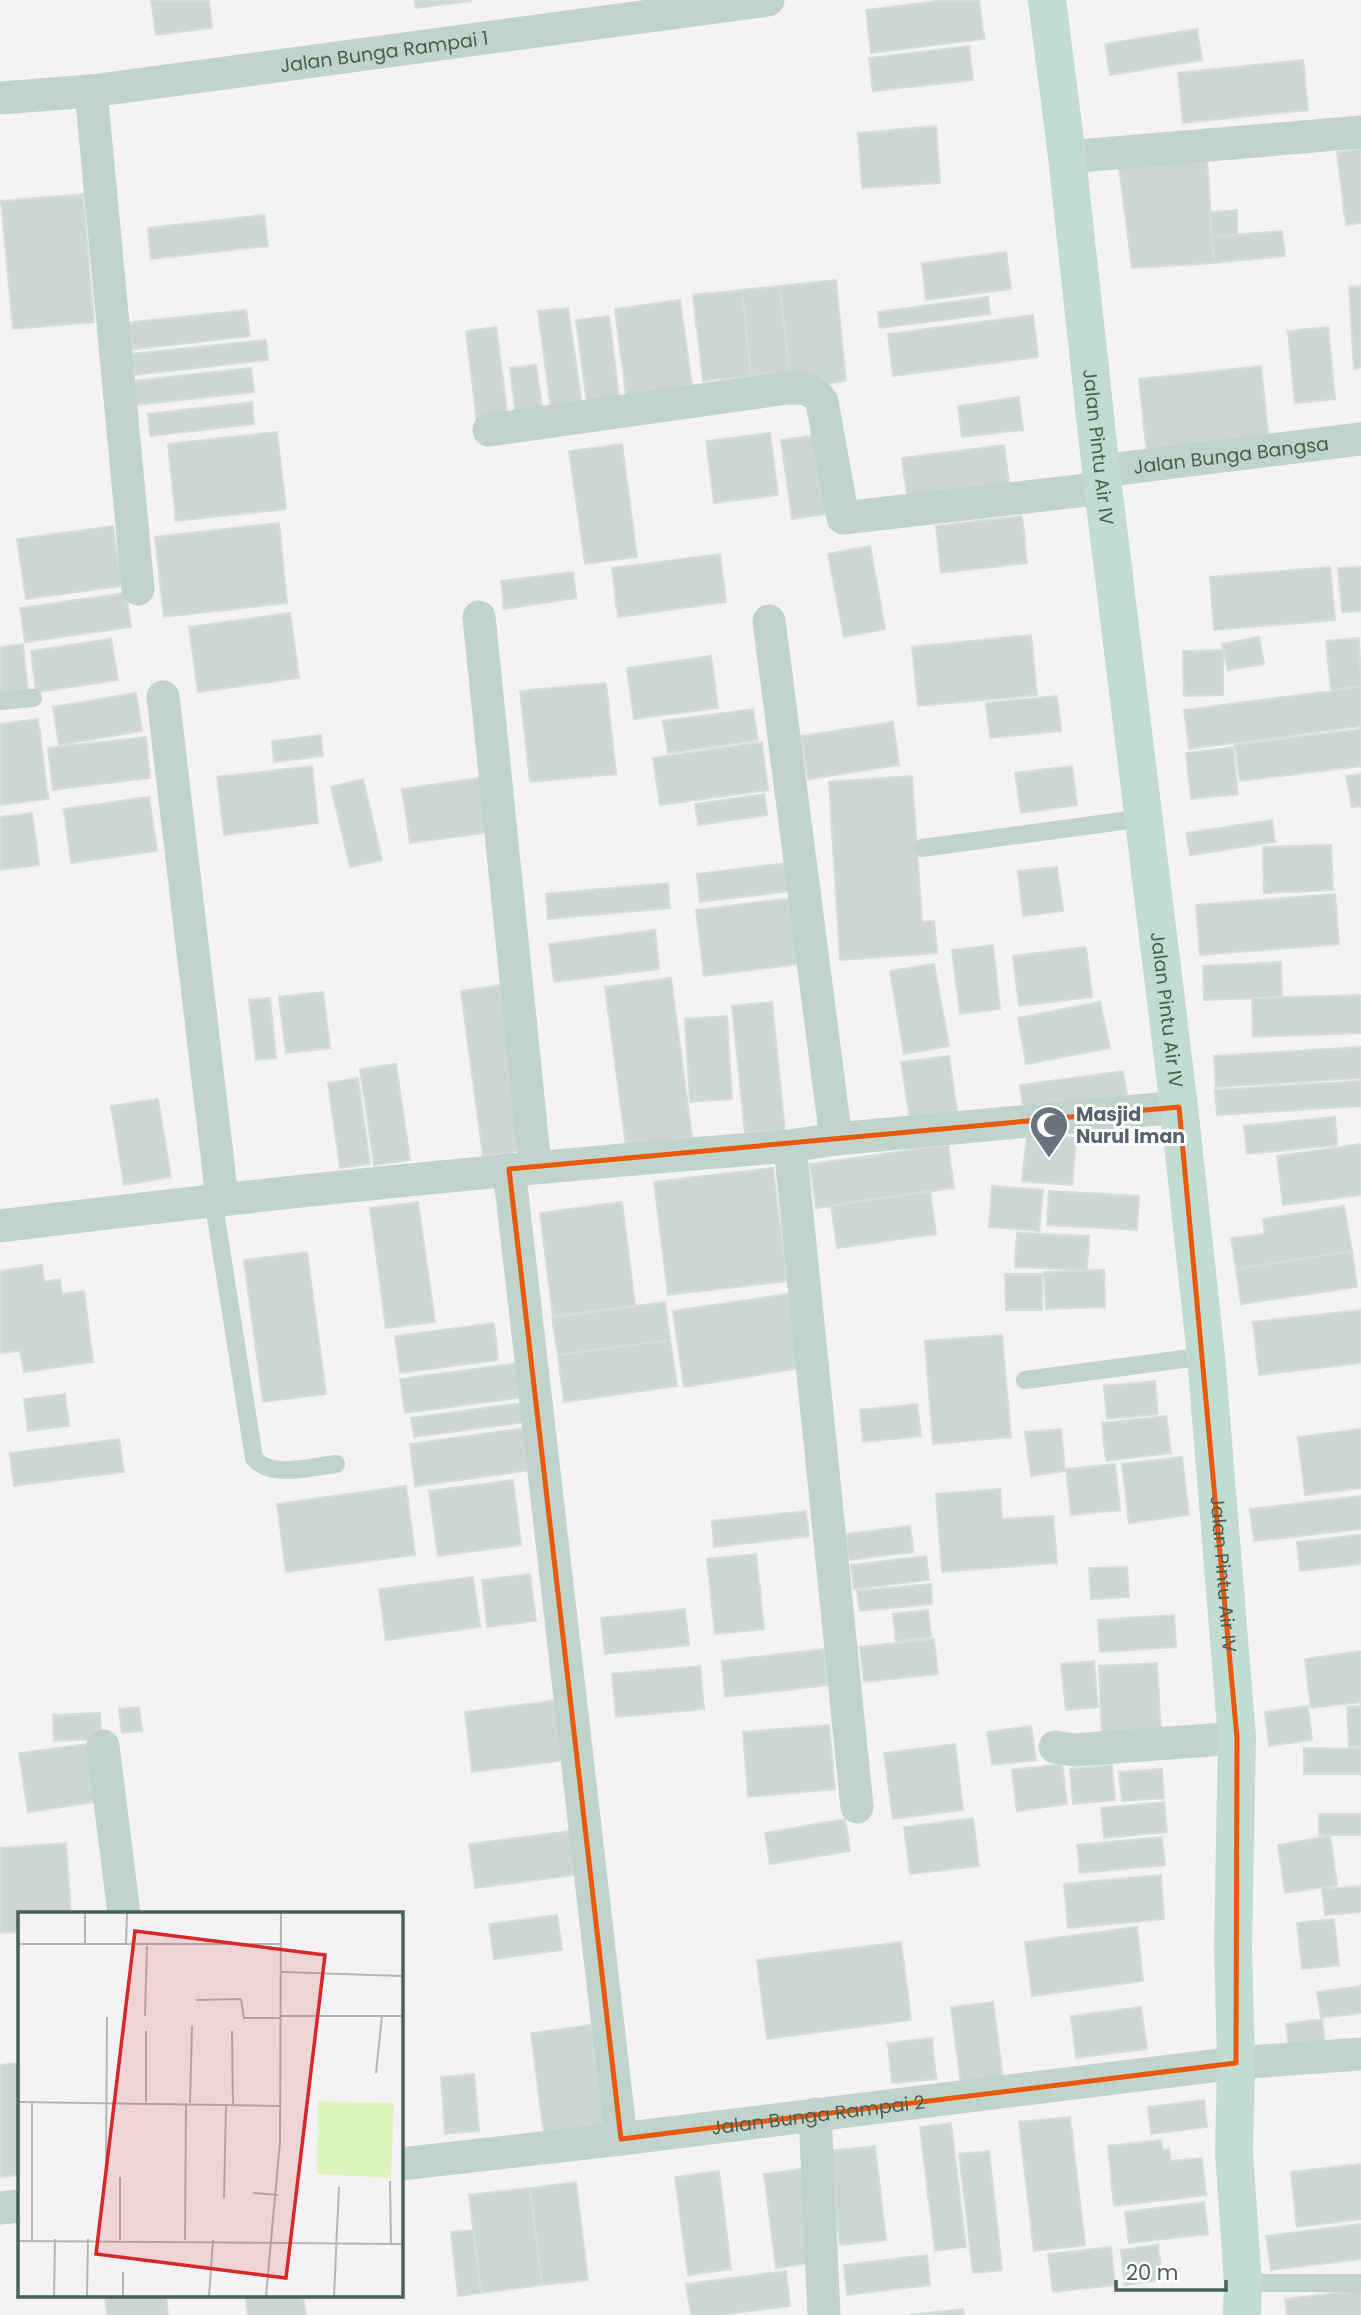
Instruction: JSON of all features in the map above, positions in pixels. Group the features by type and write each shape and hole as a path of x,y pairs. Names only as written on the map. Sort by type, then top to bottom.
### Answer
{"main road":[{"name":"Jalan Pintu Air IV","path":"1047,0 1180,1107 1206,1356 1237,1738 1233,1947 1236,2063 1234,2153 1242,2299"}],"street":[{"name":"Jalan Bunga Rampai 1","path":"0,98 92,91 768,0"},
{"path":"92,91 138,589"},
{"path":"1067,157 1361,132"},
{"name":"Jalan Bunga Bangsa","path":"489,430 787,388 805,388 817,394 822,402 843,518 1361,439"},
{"path":"479,617 522,1168 621,2139"},
{"path":"769,621 836,1139"},
{"path":"163,697 218,1199"},
{"path":"0,1226 218,1199 522,1168 790,1146 836,1139 1180,1107"},
{"path":"790,1146 857,1807"},
{"path":"1055,1747 1074,1751 1237,1738"},
{"path":"103,1746 124,1912"},
{"name":"Jalan Bunga Rampai 2","path":"402,2164 1236,2063 1361,2054"},
{"path":"815,2115 824,2315"},
{"path":"0,2208 18,2206"}],"lane":[{"path":"0,701 33,698"},
{"path":"922,848 1144,818"},
{"path":"218,1199 254,1458 262,1467 280,1471 336,1464"},
{"path":"1025,1380 1206,1356"},
{"path":"1242,2299 1361,2283"}],"highlighted area":[{"path":"1179,1107 1237,1738 1236,2063 621,2139 509,1169"}],"building":[{"path":"151,0 209,0 212,28 156,35"},
{"path":"415,0 470,0 471,1 416,8"},
{"path":"945,0 979,0 984,39 871,53 866,10"},
{"path":"1197,29 1202,60 1110,75 1105,44"},
{"path":"969,46 973,80 873,91 869,58"},
{"path":"1303,60 1308,110 1183,123 1178,73"},
{"path":"936,126 940,183 862,188 858,133"},
{"path":"1361,149 1361,223 1346,225 1337,152"},
{"path":"1207,158 1214,263 1132,268 1119,167"},
{"path":"83,194 94,322 13,329 1,201"},
{"path":"1237,210 1237,235 1212,237 1209,212"},
{"path":"264,215 268,246 151,259 148,228"},
{"path":"1282,231 1285,256 1214,263 1212,237"},
{"path":"1006,252 1011,289 926,300 922,263"},
{"path":"836,280 846,381 791,388 780,286"},
{"path":"780,286 789,372 751,376 742,290"},
{"path":"1361,286 1361,368 1354,369 1349,287"},
{"path":"742,290 751,376 703,381 693,295"},
{"path":"988,297 990,314 880,328 878,312"},
{"path":"680,300 692,386 626,395 615,309"},
{"path":"568,308 582,406 551,410 538,311"},
{"path":"246,310 250,336 129,350 126,323"},
{"path":"1033,315 1038,357 893,376 888,334"},
{"path":"609,316 619,398 587,403 576,320"},
{"path":"496,327 508,418 477,422 466,331"},
{"path":"1328,327 1335,399 1295,403 1288,331"},
{"path":"266,340 268,360 134,375 131,354"},
{"path":"536,365 543,413 516,417 510,368"},
{"path":"1261,366 1270,450 1148,463 1139,379"},
{"path":"251,368 254,392 136,405 133,381"},
{"path":"1019,397 1023,430 962,437 958,406"},
{"path":"252,402 254,424 150,436 148,414"},
{"path":"277,432 286,509 176,521 168,444"},
{"path":"770,433 778,495 714,503 706,441"},
{"path":"817,435 827,514 792,519 781,440"},
{"path":"622,444 637,557 585,564 569,451"},
{"path":"1004,445 1010,490 908,503 902,458"},
{"path":"1022,516 1027,563 941,573 936,526"},
{"path":"279,523 287,603 164,617 155,537"},
{"path":"113,526 122,586 26,599 17,539"},
{"path":"870,546 885,629 844,637 828,554"},
{"path":"720,554 726,602 618,617 612,568"},
{"path":"1330,567 1335,620 1214,630 1210,577"},
{"path":"1361,567 1361,611 1342,612 1338,568"},
{"path":"573,572 576,598 504,609 501,581"},
{"path":"126,593 131,627 25,642 20,608"},
{"path":"290,613 299,678 198,692 189,627"},
{"path":"1031,635 1037,695 918,706 912,647"},
{"path":"1259,637 1264,664 1228,670 1222,644"},
{"path":"1359,638 1361,686 1331,690 1326,641"},
{"path":"111,639 118,680 36,692 31,651"},
{"path":"23,644 28,692 0,695 0,647"},
{"path":"1223,650 1223,695 1184,696 1183,651"},
{"path":"711,656 718,708 634,719 627,668"},
{"path":"606,683 616,774 530,782 520,691"},
{"path":"1361,687 1361,726 1189,749 1184,710"},
{"path":"136,693 142,731 59,745 53,707"},
{"path":"1057,696 1061,731 990,738 986,703"},
{"path":"753,709 758,740 668,753 663,721"},
{"path":"38,719 48,799 0,805 0,724"},
{"path":"893,722 899,765 808,779 801,736"},
{"path":"1361,729 1361,766 1240,781 1235,745"},
{"path":"321,735 323,756 274,762 272,741"},
{"path":"146,737 150,778 53,790 48,748"},
{"path":"762,742 768,790 660,805 653,758"},
{"path":"1233,747 1238,794 1191,799 1186,753"},
{"path":"312,766 318,823 224,835 217,777"},
{"path":"1072,766 1077,805 1021,813 1015,773"},
{"path":"1361,774 1361,806 1352,807 1346,776"},
{"path":"912,776 922,922 934,921 937,953 840,960 829,782"},
{"path":"486,777 493,832 410,843 402,789"},
{"path":"363,779 382,860 350,867 331,787"},
{"path":"764,794 767,815 698,825 695,804"},
{"path":"149,797 157,851 71,863 64,809"},
{"path":"32,813 39,865 0,870 0,817"},
{"path":"1272,820 1275,842 1190,855 1186,833"},
{"path":"1331,845 1333,890 1264,893 1263,847"},
{"path":"795,862 799,890 700,902 697,874"},
{"path":"1057,867 1063,911 1023,916 1018,871"},
{"path":"668,883 670,908 548,919 546,894"},
{"path":"1335,894 1339,944 1200,955 1196,905"},
{"path":"800,897 808,963 704,976 696,910"},
{"path":"655,930 659,969 554,982 549,944"},
{"path":"993,945 1000,1009 960,1014 952,950"},
{"path":"1086,947 1092,997 1019,1006 1013,956"},
{"path":"1281,962 1282,997 1204,1000 1203,966"},
{"path":"934,964 949,1046 904,1054 890,971"},
{"path":"671,978 692,1137 626,1146 605,987"},
{"path":"502,985 524,1150 483,1156 461,991"},
{"path":"323,992 330,1048 286,1053 279,997"},
{"path":"1361,995 1361,1033 1253,1037 1252,998"},
{"path":"270,998 276,1058 256,1060 249,1000"},
{"path":"772,1002 785,1130 745,1133 732,1006"},
{"path":"1100,1002 1110,1048 1026,1064 1018,1018"},
{"path":"727,1016 732,1099 690,1102 685,1019"},
{"path":"1361,1047 1361,1078 1216,1087 1214,1056"},
{"path":"949,1056 957,1112 910,1119 901,1062"},
{"path":"396,1064 410,1160 374,1165 360,1069"},
{"path":"1123,1071 1128,1102 1024,1116 1020,1085"},
{"path":"358,1078 370,1164 340,1168 328,1083"},
{"path":"1361,1081 1361,1106 1217,1115 1215,1090"},
{"path":"158,1099 171,1177 124,1185 111,1106"},
{"path":"1335,1117 1337,1145 1247,1154 1244,1126"},
{"name":"Masjid Nurul Iman","path":"1027,1134 1076,1138 1072,1185 1022,1181"},
{"path":"1361,1144 1361,1195 1283,1205 1277,1156"},
{"path":"948,1145 954,1188 816,1208 810,1164"},
{"path":"773,1168 787,1281 668,1295 654,1182"},
{"path":"992,1186 1043,1190 1039,1231 989,1227"},
{"path":"930,1191 936,1234 837,1248 831,1205"},
{"path":"1049,1191 1139,1196 1137,1230 1047,1225"},
{"path":"418,1202 435,1322 386,1328 370,1208"},
{"path":"622,1202 635,1305 553,1316 540,1213"},
{"path":"1344,1206 1352,1251 1236,1269 1231,1238 1265,1234 1263,1219"},
{"path":"1017,1233 1089,1236 1087,1270 1015,1267"},
{"path":"1352,1251 1357,1287 1241,1304 1236,1269"},
{"path":"307,1252 326,1394 263,1402 244,1260"},
{"path":"42,1265 44,1282 60,1279 62,1294 84,1291 93,1362 24,1372 20,1351 0,1353 0,1271"},
{"path":"1104,1270 1105,1307 1046,1309 1044,1272"},
{"path":"1005,1274 1042,1274 1042,1310 1006,1310"},
{"path":"788,1294 800,1368 684,1387 673,1311"},
{"path":"665,1302 670,1340 558,1355 552,1318"},
{"path":"1361,1310 1361,1363 1259,1375 1253,1322"},
{"path":"494,1323 498,1360 400,1373 395,1336"},
{"path":"1002,1335 1011,1437 933,1444 925,1341"},
{"path":"670,1340 677,1386 564,1402 558,1355"},
{"path":"519,1363 524,1397 405,1413 400,1379"},
{"path":"1155,1381 1158,1414 1107,1419 1104,1386"},
{"path":"65,1394 69,1426 28,1431 24,1399"},
{"path":"522,1403 525,1422 414,1437 411,1418"},
{"path":"917,1404 921,1436 863,1442 860,1410"},
{"path":"1166,1416 1171,1453 1106,1461 1102,1423"},
{"path":"526,1428 531,1470 415,1486 410,1444"},
{"path":"1061,1429 1065,1471 1031,1476 1025,1432"},
{"path":"1361,1429 1361,1488 1305,1495 1298,1437"},
{"path":"119,1439 124,1472 14,1486 10,1453"},
{"path":"1182,1457 1189,1515 1129,1523 1122,1464"},
{"path":"1115,1464 1120,1510 1071,1515 1066,1469"},
{"path":"513,1480 521,1545 438,1556 429,1491"},
{"path":"406,1486 415,1555 286,1572 277,1504"},
{"path":"1000,1489 1002,1519 1053,1516 1057,1563 942,1572 936,1494"},
{"path":"1361,1496 1361,1529 1254,1541 1250,1509"},
{"path":"806,1511 809,1536 714,1547 712,1521"},
{"path":"910,1526 913,1552 849,1560 846,1534"},
{"path":"1361,1535 1361,1564 1300,1571 1297,1542"},
{"path":"756,1554 764,1629 715,1634 707,1559"},
{"path":"926,1556 929,1580 854,1589 851,1565"},
{"path":"1127,1567 1129,1597 1091,1599 1089,1568"},
{"path":"530,1574 536,1621 487,1627 482,1580"},
{"path":"473,1577 480,1627 386,1640 379,1589"},
{"path":"931,1584 932,1604 860,1611 857,1591"},
{"path":"685,1609 689,1645 605,1654 601,1618"},
{"path":"928,1610 931,1637 896,1641 893,1614"},
{"path":"1174,1615 1176,1647 1100,1652 1098,1620"},
{"path":"934,1639 938,1674 864,1682 860,1647"},
{"path":"824,1649 828,1685 725,1697 722,1661"},
{"path":"1361,1651 1361,1702 1311,1708 1305,1659"},
{"path":"1094,1661 1098,1707 1066,1710 1061,1664"},
{"path":"1157,1663 1161,1733 1102,1735 1099,1666"},
{"path":"700,1666 704,1709 616,1717 612,1674"},
{"path":"559,1700 567,1760 472,1772 465,1712"},
{"path":"1308,1706 1312,1740 1269,1746 1265,1712"},
{"path":"1361,1706 1361,1746 1349,1747 1347,1707"},
{"path":"139,1707 142,1731 122,1733 119,1709"},
{"path":"100,1713 101,1739 54,1741 53,1715"},
{"path":"829,1725 835,1789 748,1797 743,1732"},
{"path":"1031,1726 1036,1760 992,1765 987,1732"},
{"path":"94,1743 102,1801 28,1812 19,1753"},
{"path":"955,1744 963,1810 893,1819 884,1753"},
{"path":"1304,1748 1361,1749 1361,1774 1304,1774"},
{"path":"1062,1764 1067,1804 1017,1811 1012,1770"},
{"path":"1112,1765 1115,1800 1073,1804 1070,1769"},
{"path":"1162,1769 1164,1798 1122,1801 1119,1772"},
{"path":"1164,1802 1167,1832 1104,1838 1101,1808"},
{"path":"1319,1814 1361,1814 1361,1835 1319,1835"},
{"path":"973,1818 979,1866 910,1874 904,1827"},
{"path":"845,1819 850,1851 770,1864 765,1833"},
{"path":"570,1831 575,1875 475,1888 469,1844"},
{"path":"1330,1836 1337,1885 1285,1893 1278,1845"},
{"path":"1162,1837 1165,1865 1080,1873 1077,1845"},
{"path":"66,1843 71,1912 18,1912 18,1932 0,1933 0,1848"},
{"path":"1161,1875 1164,1919 1068,1928 1064,1884"},
{"path":"1361,1886 1361,1912 1325,1915 1322,1889"},
{"path":"557,1915 562,1950 494,1959 489,1924"},
{"path":"1334,1919 1339,1965 1302,1969 1297,1923"},
{"path":"1137,1927 1143,1981 1032,1996 1025,1942"},
{"path":"901,1942 911,2020 767,2039 757,1960"},
{"path":"1361,1986 1361,2013 1321,2018 1317,1992"},
{"path":"993,2002 1003,2079 961,2085 951,2007"},
{"path":"1141,2007 1147,2049 1076,2058 1071,2016"},
{"path":"1322,2019 1325,2043 1289,2047 1286,2024"},
{"path":"591,2025 604,2128 544,2136 531,2033"},
{"path":"932,2038 936,2079 892,2083 888,2043"},
{"path":"18,2063 18,2175 0,2177 0,2065"},
{"path":"474,2074 479,2131 445,2134 441,2077"},
{"path":"1204,2100 1207,2127 1151,2134 1148,2107"},
{"path":"1070,2117 1085,2245 1034,2251 1019,2122"},
{"path":"951,2123 966,2247 935,2251 920,2127"},
{"path":"1161,2140 1163,2150 1169,2149 1171,2161 1202,2158 1206,2195 1114,2206 1108,2146"},
{"path":"875,2146 886,2240 840,2245 829,2151"},
{"path":"989,2151 1002,2270 973,2273 959,2154"},
{"path":"1361,2164 1361,2219 1297,2227 1291,2172"},
{"path":"801,2169 813,2263 776,2268 764,2174"},
{"path":"719,2171 731,2269 688,2275 675,2177"},
{"path":"576,2182 588,2280 542,2285 530,2188"},
{"path":"530,2188 542,2285 481,2293 469,2195"},
{"path":"1204,2202 1208,2234 1129,2243 1125,2212"},
{"path":"1361,2224 1361,2259 1271,2270 1266,2236"},
{"path":"474,2230 481,2293 458,2296 451,2232"},
{"path":"1158,2245 1162,2280 1125,2285 1121,2250"},
{"path":"1111,2247 1115,2285 1053,2292 1048,2254"},
{"path":"927,2255 930,2285 847,2295 844,2265"},
{"path":"786,2271 790,2306 718,2315 691,2315 686,2284"},
{"path":"1361,2290 1361,2315 1287,2315 1285,2299"},
{"path":"105,2298 166,2298 168,2315 107,2315"},
{"path":"245,2298 303,2298 306,2315 248,2315"},
{"path":"963,2309 964,2315 909,2315"}],"place":[{"name":"Masjid Nurul Iman","path":"1049,1159"}]}
